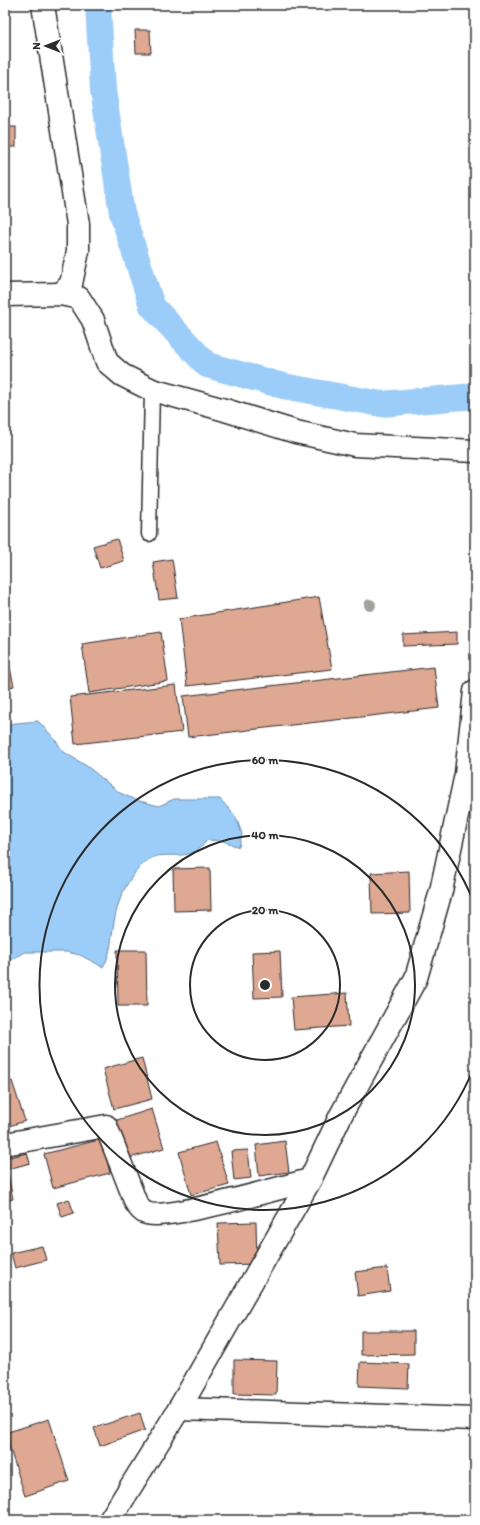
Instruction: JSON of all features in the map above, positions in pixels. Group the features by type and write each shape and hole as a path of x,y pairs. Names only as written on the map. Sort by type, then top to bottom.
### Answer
{"street":[{"path":"43,5 78,224 78,251 71,284 61,294"},
{"path":"5,295 61,294 79,298 93,320 108,362 122,374 152,390 225,410 296,432 355,445 475,451"},
{"path":"110,1520 180,1409 310,1180 341,1115 416,978 441,891 466,774 475,691"},
{"path":"5,1144 106,1126 136,1203 144,1213 158,1215 181,1212 310,1180"},
{"path":"180,1409 475,1419"}],"lane":[{"path":"149,534 152,390"}],"water":[{"path":"38,721 53,737 64,752 88,767 120,793 136,800 159,806 174,799 220,799 236,817 242,834 239,847 223,841 207,840 200,848 192,853 184,855 159,856 151,858 144,863 128,883 121,897 113,928 110,951 103,967 80,955 67,952 25,952 5,963 5,724"}],"building":[{"path":"135,30 150,30 151,53 136,53"},
{"path":"5,127 16,127 16,147 5,147"},
{"path":"117,539 124,561 100,568 93,546"},
{"path":"172,559 178,598 159,600 153,562"},
{"path":"319,597 332,669 187,686 179,619"},
{"path":"161,632 168,681 89,693 82,644"},
{"path":"457,632 457,644 403,646 403,635"},
{"path":"5,645 14,686 5,688"},
{"path":"434,667 439,708 188,737 183,696"},
{"path":"176,685 182,732 75,744 70,697"},
{"path":"210,868 211,910 174,911 173,869"},
{"path":"409,871 410,913 372,914 371,873"},
{"path":"117,950 146,950 147,1006 118,1006"},
{"path":"280,951 282,997 254,998 252,952"},
{"path":"347,993 349,1026 294,1030 291,997"},
{"path":"142,1058 152,1099 114,1109 103,1069"},
{"path":"12,1081 25,1121 6,1127 5,1083"},
{"path":"152,1109 164,1148 126,1159 114,1121"},
{"path":"102,1139 110,1173 53,1188 44,1154"},
{"path":"285,1141 289,1172 259,1176 256,1145"},
{"path":"216,1142 229,1185 191,1195 179,1152"},
{"path":"248,1150 251,1178 234,1180 231,1151"},
{"path":"27,1153 30,1163 5,1170 5,1158"},
{"path":"8,1175 13,1199 5,1201 5,1176"},
{"path":"69,1199 74,1213 62,1217 57,1203"},
{"path":"256,1222 257,1264 220,1265 218,1223"},
{"path":"42,1246 46,1260 15,1268 11,1253"},
{"path":"387,1268 390,1291 358,1296 355,1272"},
{"path":"361,1331 414,1331 414,1354 361,1355"},
{"path":"234,1360 277,1361 276,1395 234,1394"},
{"path":"360,1362 409,1364 408,1388 359,1386"},
{"path":"140,1413 145,1430 100,1446 94,1428"},
{"path":"49,1419 69,1481 25,1496 5,1433"}],"waterway":[{"path":"98,5 103,90 122,213 152,306 207,365 283,386 381,404 475,396"}]}
